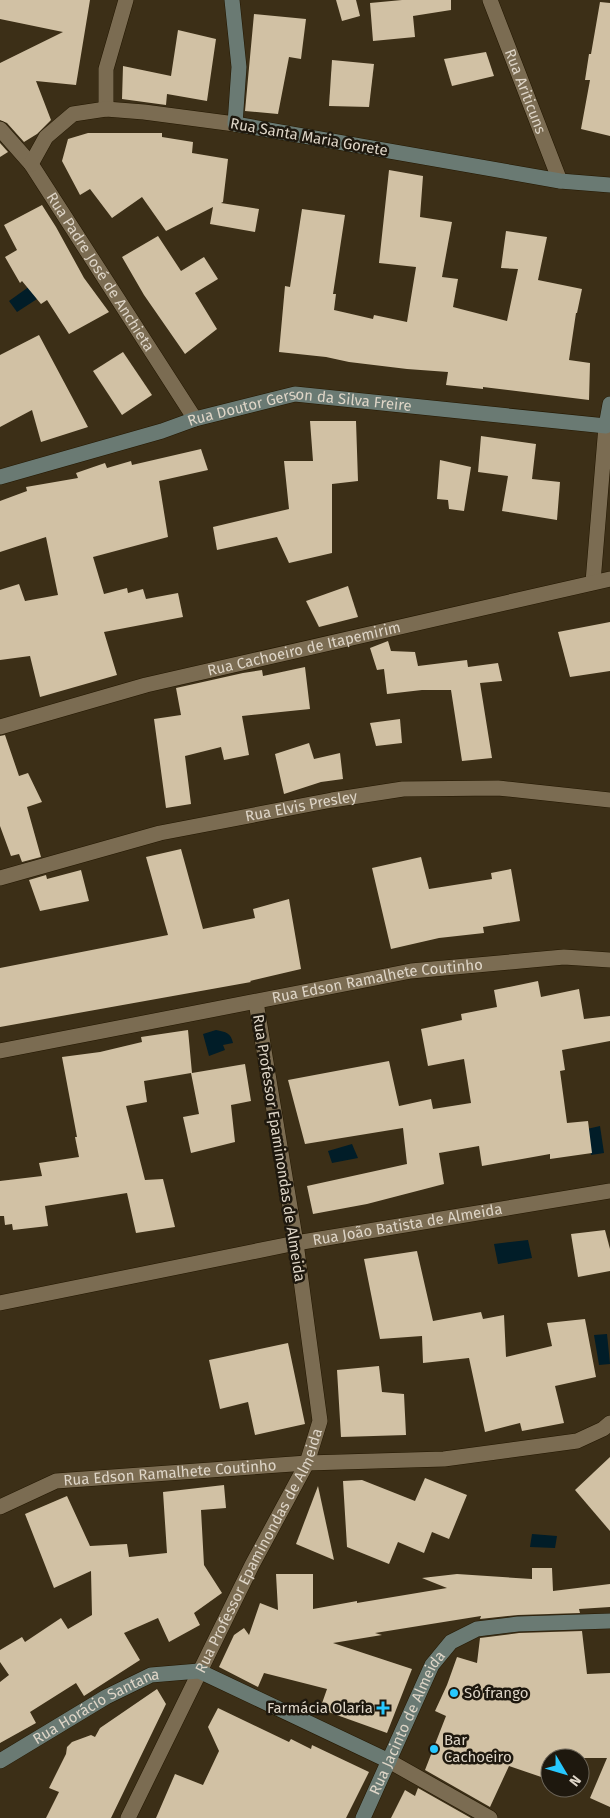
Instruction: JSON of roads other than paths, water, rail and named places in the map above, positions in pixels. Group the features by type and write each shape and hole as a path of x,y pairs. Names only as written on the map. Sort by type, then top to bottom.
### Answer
{"street":[{"path":"106,109 106,69 126,0"},
{"path":"232,0 239,68 235,124"},
{"name":"Rua Ariticuns","path":"490,0 560,181"},
{"name":"Rua Santa Maria Gorete","path":"31,164 46,137 72,114 106,109 235,124 560,181 610,186"},
{"name":"Rua Padre José de Anchieta","path":"0,129 31,164 195,420"},
{"name":"Rua Doutor Gerson da Silva Freire","path":"0,477 195,420 295,394 608,427"},
{"path":"593,582 610,404"},
{"name":"Rua Cachoeiro de Itapemirim","path":"0,727 146,685 610,579"},
{"name":"Rua Elvis Presley","path":"0,878 160,833 332,800 403,789 498,788 610,800"},
{"name":"Rua Edson Ramalhete Coutinho","path":"0,1051 411,970 564,957 610,960"},
{"name":"Rua Professor Epaminondas de Almeida","path":"128,1818 252,1565 307,1463 320,1421 296,1243 256,1002"},
{"name":"Rua João Batista de Almeida","path":"0,1304 296,1243 610,1191"},
{"name":"Rua Edson Ramalhete Coutinho","path":"0,1507 56,1481 307,1463 444,1459 577,1442 610,1423"},
{"name":"Rua Jacinto de Almeida","path":"363,1818 432,1665 451,1642 477,1629 518,1624 610,1621"},
{"path":"200,1671 389,1761 490,1818"},
{"name":"Rua Horácio Santana","path":"0,1761 106,1697 151,1674 200,1671"}],"water":[{"path":"30,286 37,299 17,312 9,301"},
{"path":"216,1030 228,1034 233,1043 223,1045 225,1050 209,1056 203,1034"},
{"path":"600,1126 604,1153 591,1155 587,1129"},
{"path":"352,1144 358,1158 332,1163 328,1151"},
{"path":"528,1240 532,1258 498,1264 494,1244"},
{"path":"607,1334 610,1364 599,1365 594,1335"},
{"path":"532,1534 557,1536 555,1548 530,1547"}],"place":[{"name":"Só frango","path":"454,1693"},
{"name":"Farmácia Olaria","path":"383,1708"},
{"name":"Bar Cachoeiro","path":"434,1749"}]}
